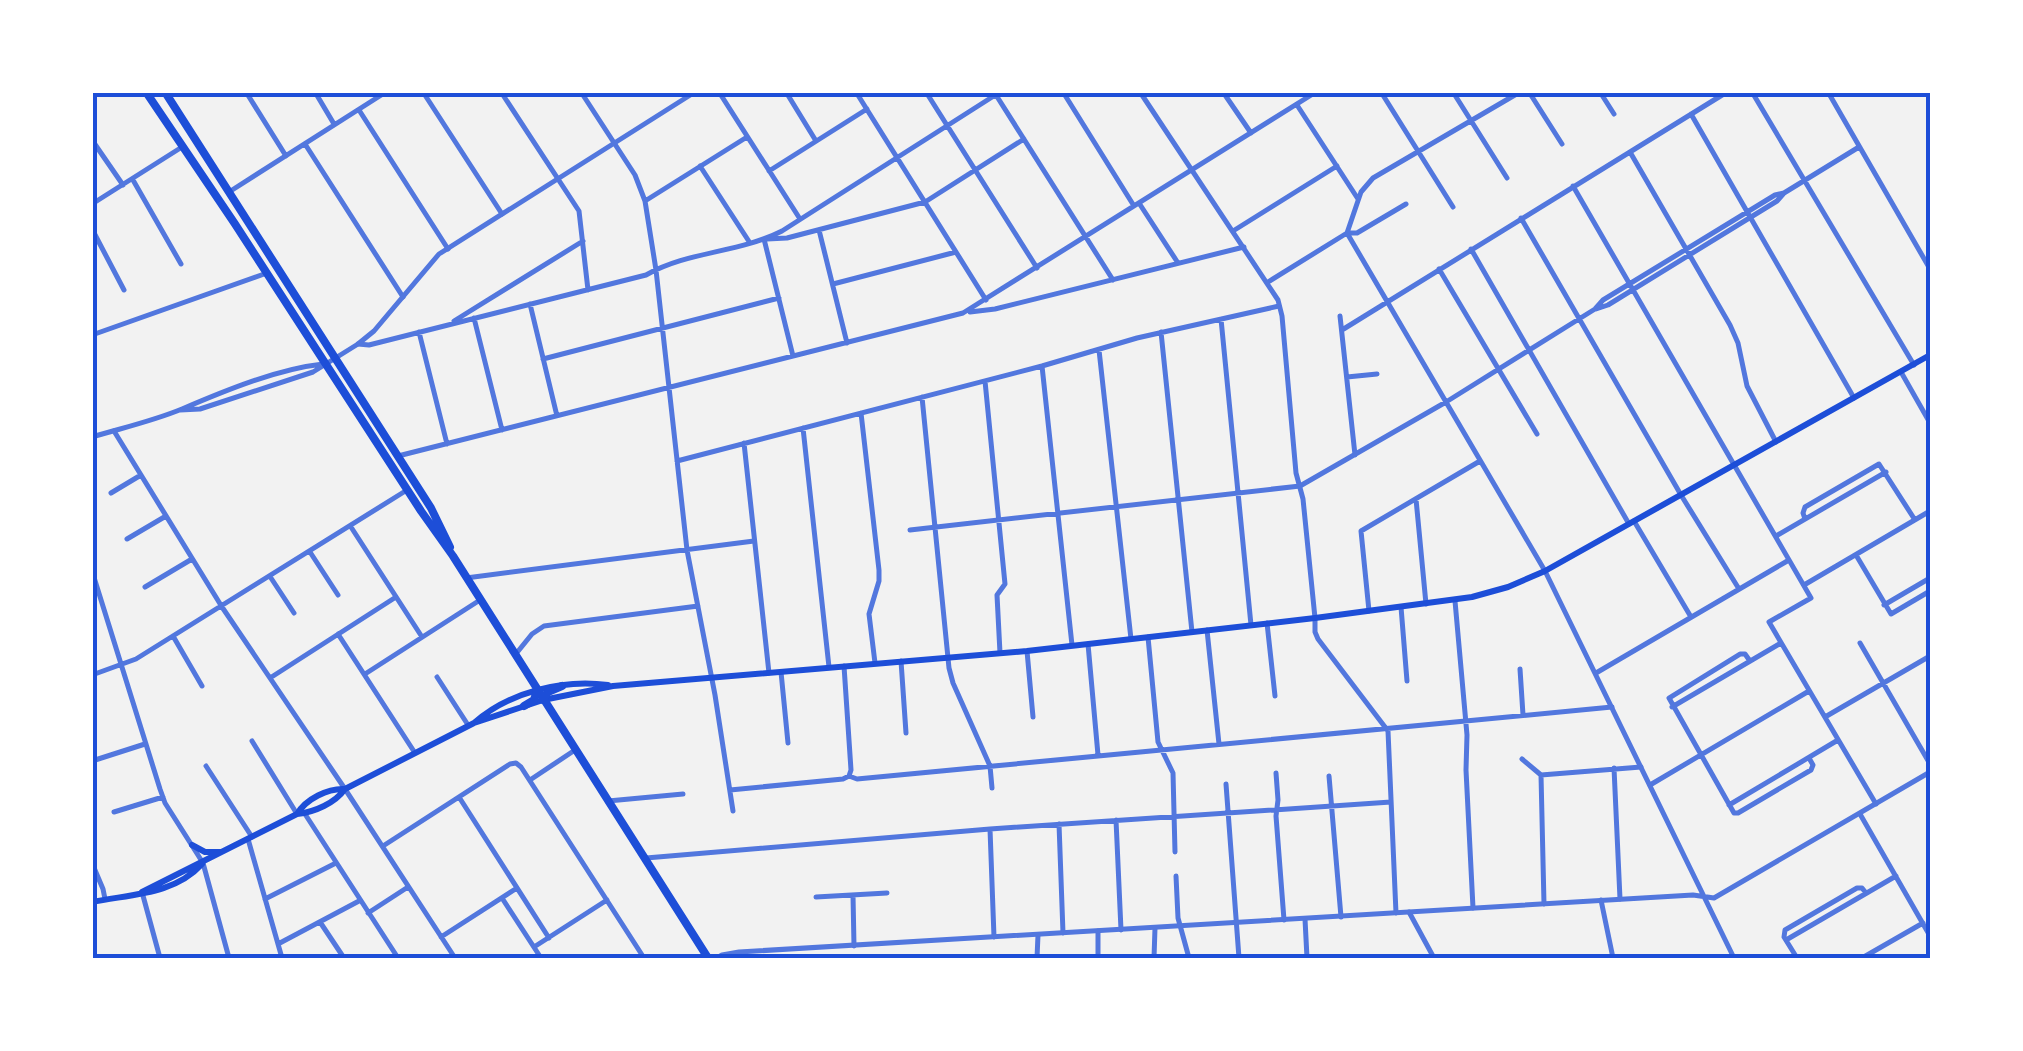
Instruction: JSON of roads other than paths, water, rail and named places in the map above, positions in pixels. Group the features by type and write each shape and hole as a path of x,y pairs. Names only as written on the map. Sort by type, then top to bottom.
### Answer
{"main road":[{"path":"146,92 453,556 708,958"},
{"path":"164,92 436,517 453,556"},
{"path":"267,274 276,273 284,278"},
{"path":"92,902 155,892 176,884 226,850 335,800 345,789 471,724 543,700 613,686 1000,653 1315,618 1455,601 1508,587 1545,571 1930,356"},
{"path":"543,700 545,694 562,686"},
{"path":"471,724 493,708 536,690 613,686"},
{"path":"524,706 534,700 536,690"},
{"path":"192,845 212,853 226,850"}],"street":[{"path":"246,92 286,156"},
{"path":"315,92 335,125"},
{"path":"423,92 502,214"},
{"path":"501,92 580,211 588,290"},
{"path":"582,92 635,176 645,200 687,550 733,811"},
{"path":"674,92 680,102"},
{"path":"92,437 262,380 326,364 374,331 429,264 448,248 694,92"},
{"path":"719,92 800,219"},
{"path":"786,92 816,141"},
{"path":"856,92 986,300"},
{"path":"926,92 1037,268"},
{"path":"1063,92 1178,264"},
{"path":"1140,92 1268,282 1280,306 1315,632 1386,727 1396,913"},
{"path":"1223,92 1252,133"},
{"path":"964,313 1316,92"},
{"path":"1381,92 1454,207"},
{"path":"1453,92 1507,178"},
{"path":"1520,92 1373,178 1358,198 1346,233 1545,571 1734,958"},
{"path":"1529,92 1562,144"},
{"path":"1600,92 1614,114"},
{"path":"1342,330 1727,92"},
{"path":"1752,92 1914,365"},
{"path":"1828,92 1930,269"},
{"path":"229,192 385,93"},
{"path":"358,344 369,345 646,275 664,265 764,239 997,93 1113,280"},
{"path":"1297,104 1358,198"},
{"path":"358,110 448,248"},
{"path":"769,170 867,110"},
{"path":"1691,114 1854,398"},
{"path":"645,200 747,136"},
{"path":"764,239 787,238 925,202 1024,139"},
{"path":"92,140 123,185"},
{"path":"305,144 403,298"},
{"path":"92,204 182,147"},
{"path":"910,530 1300,486 1446,402 1579,318 1608,305 1775,194 1784,193 1859,147"},
{"path":"1630,152 1734,334 1747,386 1776,442"},
{"path":"700,166 750,243"},
{"path":"1233,230 1337,166"},
{"path":"133,179 181,264"},
{"path":"1573,186 1811,598 1769,622 1876,804"},
{"path":"1268,282 1346,233 1357,233 1406,204"},
{"path":"1521,218 1739,589"},
{"path":"92,228 124,290"},
{"path":"819,230 847,343"},
{"path":"764,239 793,356"},
{"path":"448,325 583,241"},
{"path":"398,456 964,313 1244,248"},
{"path":"1472,249 1691,618"},
{"path":"833,284 956,252"},
{"path":"1440,269 1537,434"},
{"path":"92,335 267,274"},
{"path":"543,359 779,298"},
{"path":"530,304 557,416"},
{"path":"677,461 1161,332 1280,306"},
{"path":"1340,316 1355,454"},
{"path":"474,318 502,430"},
{"path":"1221,319 1251,625"},
{"path":"419,332 447,444"},
{"path":"1161,332 1192,632"},
{"path":"1099,350 1131,639"},
{"path":"1042,366 1072,646"},
{"path":"1901,372 1930,422"},
{"path":"1347,376 1377,374"},
{"path":"985,382 1005,584 997,595 1000,653"},
{"path":"922,396 950,668 990,766 992,788"},
{"path":"861,412 880,576 870,609 875,663"},
{"path":"802,428 829,667"},
{"path":"114,431 222,607 455,958"},
{"path":"744,443 768,672"},
{"path":"1370,611 1361,532 1480,461"},
{"path":"1775,536 1805,519 1806,506 1878,464 1915,520"},
{"path":"111,493 141,475"},
{"path":"92,675 121,666 173,636 408,490"},
{"path":"1416,498 1426,604"},
{"path":"1804,586 1930,511"},
{"path":"128,539 166,516"},
{"path":"350,527 422,637"},
{"path":"466,578 754,540"},
{"path":"310,552 338,595"},
{"path":"1856,555 1889,613 1930,591"},
{"path":"146,588 192,559"},
{"path":"1596,674 1789,560"},
{"path":"92,570 162,797 203,863 226,958"},
{"path":"270,577 294,613"},
{"path":"1884,605 1930,578"},
{"path":"270,678 396,597"},
{"path":"364,674 480,600"},
{"path":"1455,601 1466,720 1473,908"},
{"path":"515,656 532,634 544,626 698,606"},
{"path":"1401,607 1407,681"},
{"path":"1267,623 1275,696"},
{"path":"1207,630 1219,744"},
{"path":"338,634 415,753"},
{"path":"173,636 202,686"},
{"path":"1148,637 1160,750 1172,770 1175,852"},
{"path":"1672,706 1781,642"},
{"path":"1860,643 1930,764"},
{"path":"1088,644 1098,755"},
{"path":"1026,650 1032,717"},
{"path":"1750,661 1746,654 1740,654 1669,698 1735,814 1812,768 1809,758"},
{"path":"1825,718 1930,656"},
{"path":"901,661 906,733"},
{"path":"844,666 849,776"},
{"path":"1520,670 1523,715"},
{"path":"781,672 788,743"},
{"path":"437,677 471,724"},
{"path":"1650,785 1810,691"},
{"path":"730,790 1612,707"},
{"path":"1729,805 1838,740"},
{"path":"252,741 398,958"},
{"path":"92,761 145,744"},
{"path":"530,780 575,750"},
{"path":"1522,759 1541,775 1641,767"},
{"path":"382,846 516,763 644,958"},
{"path":"206,766 250,838 282,958"},
{"path":"1614,768 1620,900"},
{"path":"717,958 728,953 1601,900 1717,897 1930,772"},
{"path":"1276,773 1284,920"},
{"path":"1541,775 1544,904"},
{"path":"1329,776 1341,917"},
{"path":"1226,784 1239,958"},
{"path":"608,802 683,794"},
{"path":"114,812 162,797"},
{"path":"459,797 549,938"},
{"path":"644,858 990,829 1391,802"},
{"path":"1860,814 1930,936"},
{"path":"1116,820 1121,930"},
{"path":"1059,824 1063,934"},
{"path":"990,829 994,938"},
{"path":"92,863 104,899"},
{"path":"265,898 336,863"},
{"path":"1176,876 1178,918 1189,958"},
{"path":"1797,958 1784,935 1786,929 1857,888 1866,894 1896,876"},
{"path":"368,913 408,887"},
{"path":"441,937 517,888"},
{"path":"142,892 160,958"},
{"path":"816,897 888,893"},
{"path":"852,895 854,946"},
{"path":"502,898 541,958"},
{"path":"534,947 607,900"},
{"path":"1601,900 1613,958"},
{"path":"278,944 361,901"},
{"path":"1409,912 1434,958"},
{"path":"1305,919 1307,958"},
{"path":"320,922 344,958"},
{"path":"1862,958 1923,923"},
{"path":"1154,958 1155,928"},
{"path":"1098,932 1098,958"},
{"path":"1037,958 1038,935"}]}
